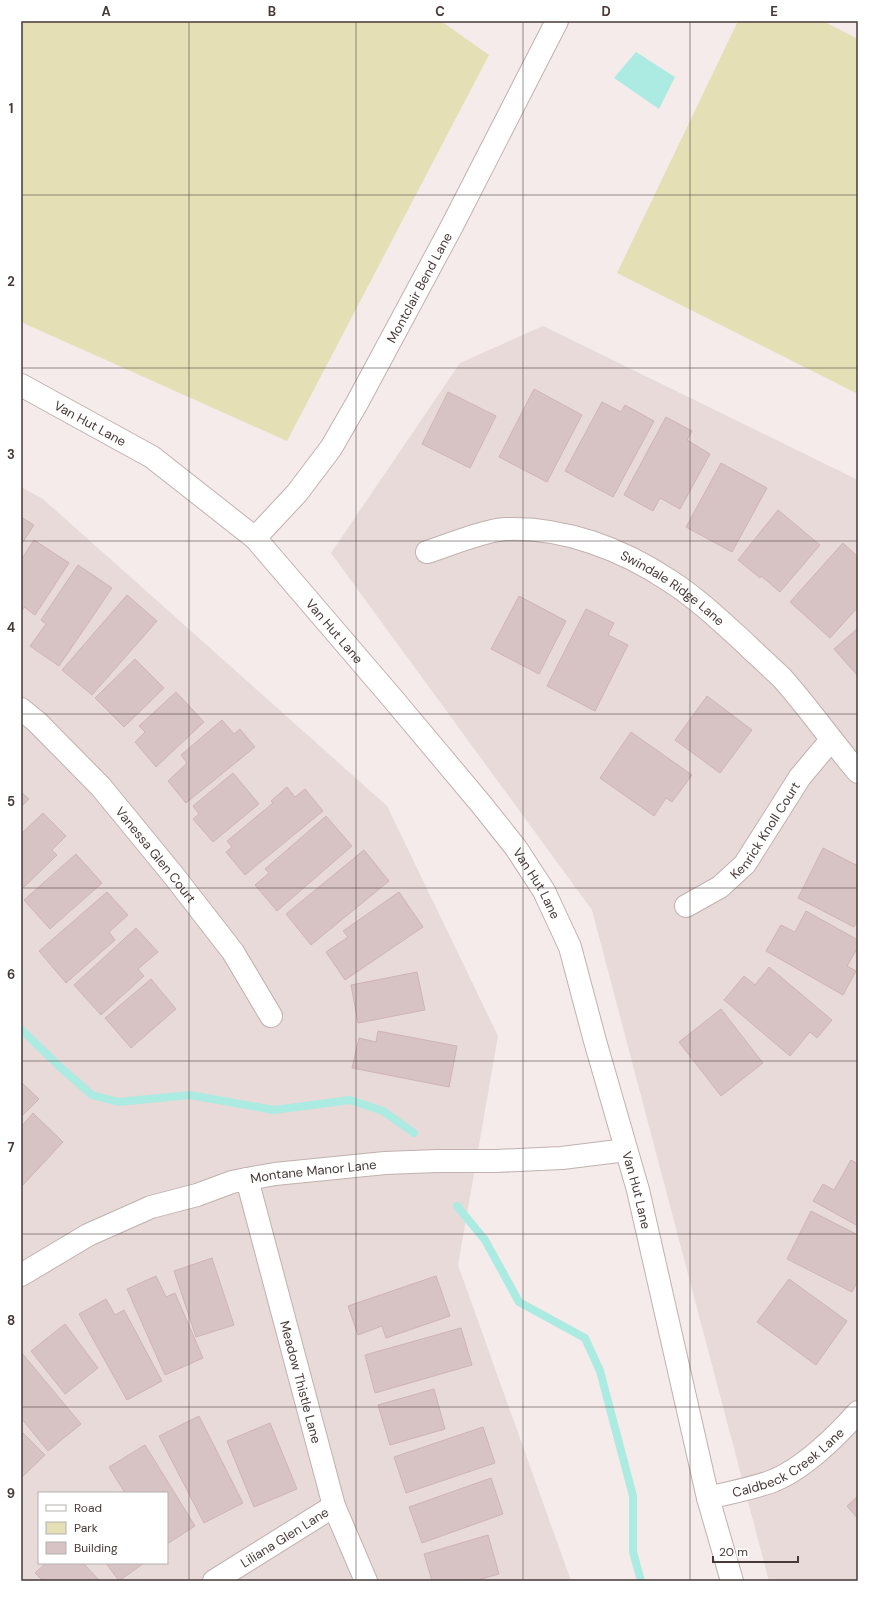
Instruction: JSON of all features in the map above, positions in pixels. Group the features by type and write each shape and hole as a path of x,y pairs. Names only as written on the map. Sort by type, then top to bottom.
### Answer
{"street":[{"name":"Montclair Bend Lane","path":"255,538 297,493 331,448 357,403 452,226 557,21"},
{"name":"Van Hut Lane","path":"21,386 152,457 255,538 481,804 516,848 544,891 570,947 595,1041 638,1190 708,1498 732,1581"},
{"name":"Swindale Ridge Lane","path":"428,552 482,534 504,529 537,529 572,536 612,550 638,562 671,581 732,632 781,678 858,772"},
{"name":"Vanessa Glen Court","path":"21,709 37,722 101,787 174,876 233,952 271,1016"},
{"name":"Kenrick Knoll Court","path":"686,906 720,887 745,864 800,777 831,740"},
{"name":"Montane Manor Lane","path":"21,1275 88,1235 151,1207 197,1195 232,1182 289,1172 385,1163 562,1158 626,1150"},
{"name":"Meadow Thistle Lane","path":"247,1179 334,1506 366,1581"},
{"name":"Caldbeck Creek Lane","path":"708,1498 771,1482 801,1465 840,1433 858,1412"},
{"name":"Liliana Glen Lane","path":"214,1581 334,1506"}],"shaded area":[{"path":"543,326 858,480 858,1581 769,1581 592,910 331,553 460,363"},
{"path":"21,487 43,499 387,806 498,1036 458,1265 571,1581 21,1581"}],"green space":[{"path":"21,21 441,21 489,55 287,441 21,322"},
{"path":"738,21 823,21 858,39 858,394 617,273"}],"water":[{"path":"636,52 675,77 659,109 614,78"}],"building":[{"path":"534,389 582,415 547,482 499,457"},
{"path":"448,392 496,416 470,468 422,444"},
{"path":"602,402 621,412 625,405 654,421 613,497 565,471"},
{"path":"666,417 692,431 687,440 710,454 680,509 660,498 653,511 624,495"},
{"path":"721,463 767,488 732,552 686,527"},
{"path":"778,510 820,545 780,592 761,576 760,578 738,560"},
{"path":"21,517 34,525 21,545"},
{"path":"34,540 69,563 35,615 24,607 21,613 21,560"},
{"path":"843,543 858,557 858,607 830,638 790,602"},
{"path":"78,565 112,588 59,666 30,646 46,624 41,620"},
{"path":"127,595 157,621 92,695 62,670"},
{"path":"519,596 566,621 539,674 491,649"},
{"path":"586,609 614,623 608,635 628,645 595,711 547,686"},
{"path":"858,628 858,676 834,649"},
{"path":"135,659 164,688 124,727 95,698"},
{"path":"176,692 204,722 156,767 135,742 145,732 139,726"},
{"path":"707,696 752,730 720,773 675,740"},
{"path":"222,720 234,734 240,729 255,747 186,803 168,781 187,763 181,755"},
{"path":"631,732 692,775 672,802 666,798 654,816 600,778"},
{"path":"233,773 259,804 213,842 193,819 199,814 193,806"},
{"path":"287,787 295,797 305,789 323,811 245,875 226,852 232,847 227,841 273,803 271,801"},
{"path":"21,792 29,799 21,807"},
{"path":"43,813 66,836 52,850 57,855 21,890 21,834"},
{"path":"326,816 352,846 277,911 255,885 269,873 265,869"},
{"path":"823,848 858,866 858,919 854,927 798,898"},
{"path":"364,850 389,881 311,945 286,914"},
{"path":"76,854 102,883 50,929 24,900"},
{"path":"107,892 128,915 109,932 115,940 66,983 39,951"},
{"path":"399,892 423,927 345,980 326,952 348,937 343,931"},
{"path":"806,911 858,940 858,947 847,966 856,971 843,995 766,951 781,925 795,932"},
{"path":"136,928 158,952 138,969 144,976 101,1015 74,985"},
{"path":"769,967 832,1020 817,1038 810,1032 790,1056 724,1000 744,976 755,985"},
{"path":"417,972 425,1010 358,1023 351,985"},
{"path":"151,979 176,1009 131,1048 105,1018"},
{"path":"721,1009 763,1063 721,1096 679,1042"},
{"path":"378,1031 457,1046 449,1087 352,1068 359,1038 376,1042"},
{"path":"21,1082 39,1099 21,1117"},
{"path":"33,1113 63,1142 22,1186 21,1127"},
{"path":"851,1160 858,1164 858,1226 813,1201 823,1184 834,1190"},
{"path":"811,1211 858,1235 858,1281 852,1292 787,1259"},
{"path":"212,1258 234,1325 196,1337 174,1271"},
{"path":"156,1276 166,1297 175,1293 203,1358 165,1375 127,1289"},
{"path":"436,1276 450,1316 386,1338 382,1326 358,1335 348,1306"},
{"path":"789,1279 847,1321 816,1365 757,1322"},
{"path":"106,1299 115,1315 124,1310 162,1381 127,1400 79,1314"},
{"path":"65,1324 98,1368 65,1394 31,1351"},
{"path":"461,1328 472,1365 375,1393 365,1355"},
{"path":"21,1352 81,1424 48,1451 21,1418"},
{"path":"434,1389 445,1429 390,1445 378,1405"},
{"path":"199,1416 243,1503 204,1523 159,1436"},
{"path":"270,1423 297,1489 254,1507 227,1441"},
{"path":"483,1427 495,1463 406,1493 394,1457"},
{"path":"21,1431 45,1455 21,1478"},
{"path":"145,1445 195,1526 168,1543 168,1492 124,1492 109,1467"},
{"path":"491,1478 503,1514 422,1543 409,1507"},
{"path":"858,1496 858,1519 847,1506"},
{"path":"488,1535 499,1574 474,1581 432,1581 424,1554"},
{"path":"45,1564 84,1564 100,1581 43,1581 35,1573"},
{"path":"107,1564 143,1564 119,1581"}],"waterway":[{"path":"21,1029 60,1067 92,1095 118,1102 190,1095 274,1110 350,1100 383,1111 414,1133"},
{"path":"457,1206 485,1240 519,1302 585,1338 600,1371 633,1496 633,1552 641,1581"}]}
